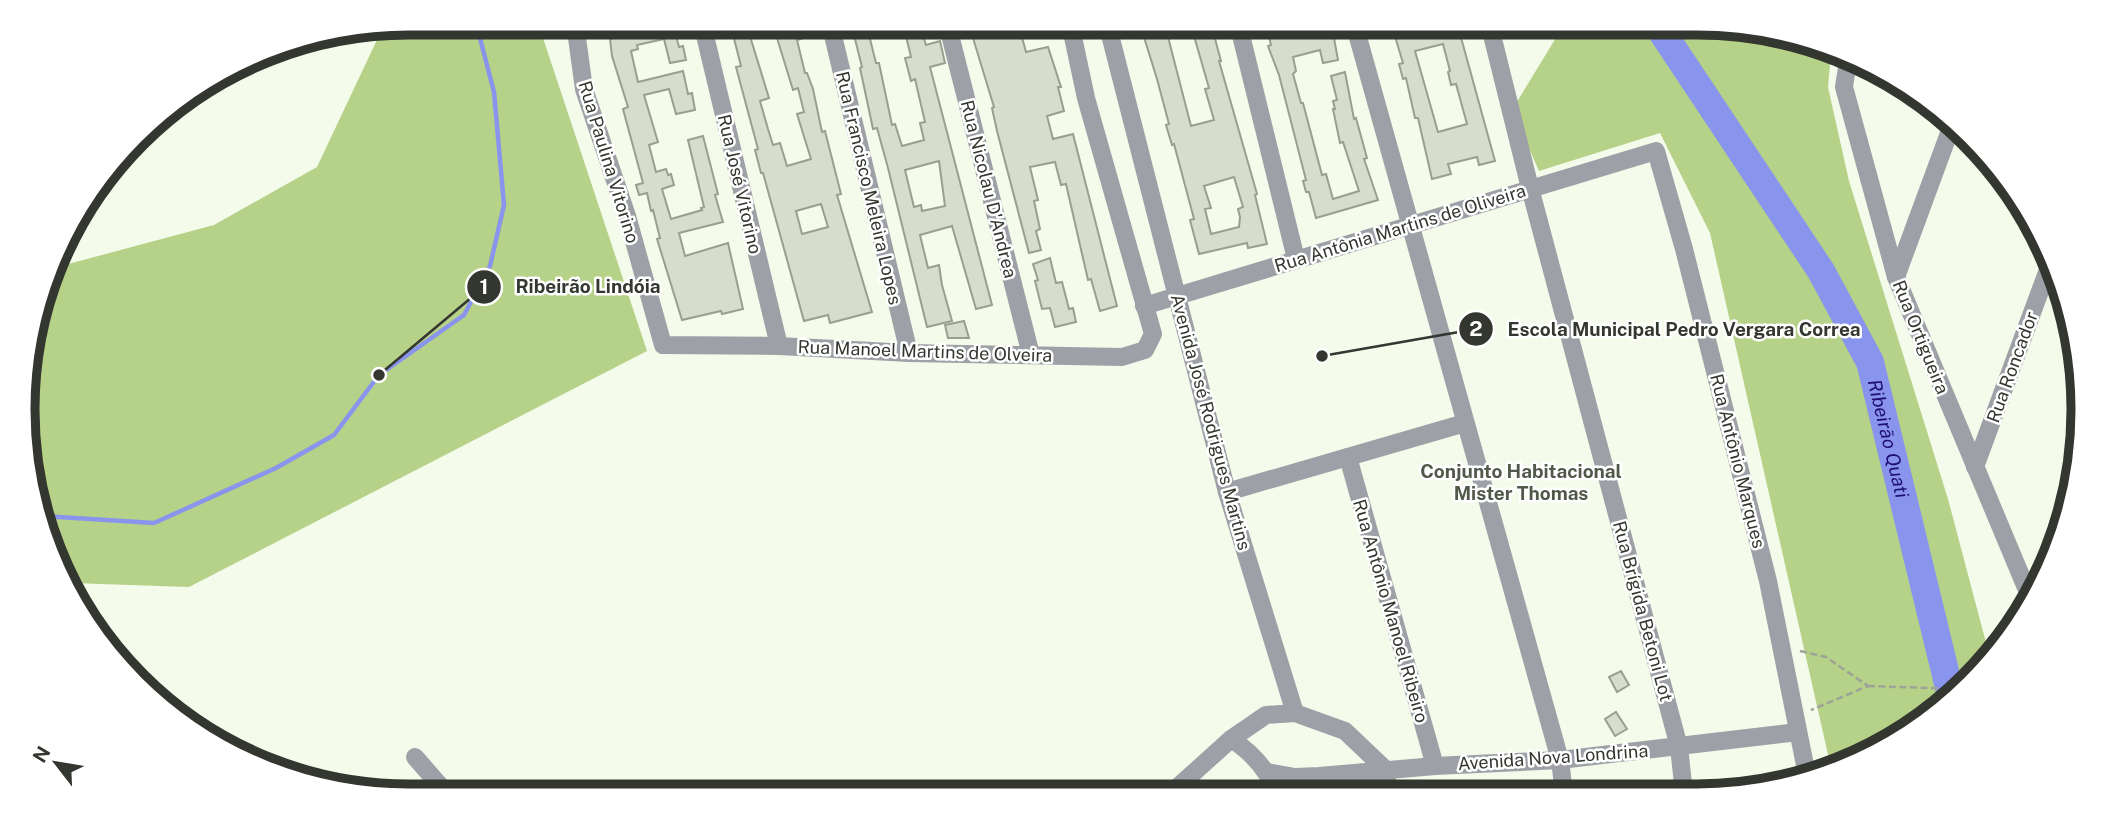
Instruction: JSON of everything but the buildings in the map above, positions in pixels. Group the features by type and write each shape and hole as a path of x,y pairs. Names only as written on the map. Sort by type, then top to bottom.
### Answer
{"street":[{"name":"Rua Paulina Vitorino","path":"577,35 584,89 626,216 661,341"},
{"name":"Rua José Vitorino","path":"705,35 779,346"},
{"name":"Rua Francisco Meleira Lopes","path":"833,35 909,353"},
{"name":"Rua Nicolau D'Andrea","path":"950,35 1031,355"},
{"name":"Avenida José Rodrigues Martins","path":"1073,35 1086,98 1144,306"},
{"name":"Avenida José Rodrigues Martins","path":"1110,35 1227,492 1295,713"},
{"path":"1241,35 1296,259"},
{"path":"1357,35 1560,760 1563,784"},
{"name":"Rua Brígida Betoni Lot","path":"1492,35 1679,747 1683,784"},
{"name":"Rua Ortigueira","path":"1847,67 1844,88 1896,276 2026,587"},
{"path":"1896,276 1949,134"},
{"name":"Rua Antônia Martins de Oliveira","path":"1144,306 1656,151"},
{"name":"Rua Antônio Marques","path":"1656,151 1684,249 1762,555 1805,767"},
{"name":"Rua Roncador","path":"1975,467 2046,276"},
{"name":"Rua Manoel Martins de Olveira","path":"661,341 666,347 779,346 909,353 1122,357 1145,350 1153,334 1144,306"},
{"path":"1227,492 1465,423"},
{"name":"Rua Antônio Manoel Ribeiro","path":"1348,457 1435,766"},
{"path":"1181,784 1231,739 1266,715 1295,713 1345,731 1386,770 1387,784"},
{"name":"Avenida Nova Londrina","path":"1266,772 1295,777 1560,760 1679,747 1796,725"},
{"path":"1231,739 1245,748 1266,772 1272,784"},
{"path":"415,757 439,784"}],"path":[{"path":"1781,647 1826,657 1868,686"},
{"path":"1796,725 1868,686 1946,688"}],"green space":[{"path":"542,35 647,351 189,587 78,583 55,530 48,506 42,483 36,434 36,385 42,336 64,265 214,225 317,167 379,37"},
{"path":"1558,35 1696,35 1745,38 1770,42 1830,60 1828,87 1849,181 1948,499 1987,646 1943,691 1905,721 1884,734 1829,759 1710,233 1660,133 1539,171 1512,110"}],"waterway":[{"path":"51,517 154,523 276,468 334,435 379,375 464,315 490,266 504,205 494,92 479,35"},
{"name":"Ribeirão Quati","path":"1664,35 1821,271 1870,362 1949,686"}],"place":[{"name":"Escola Municipal Pedro Vergara Correa","path":"1322,356"},
{"name":"Ribeirão Lindóia","path":"379,375"}],"district":[{"name":"Conjunto Habitacional Mister Thomas","path":"1521,482"}]}
